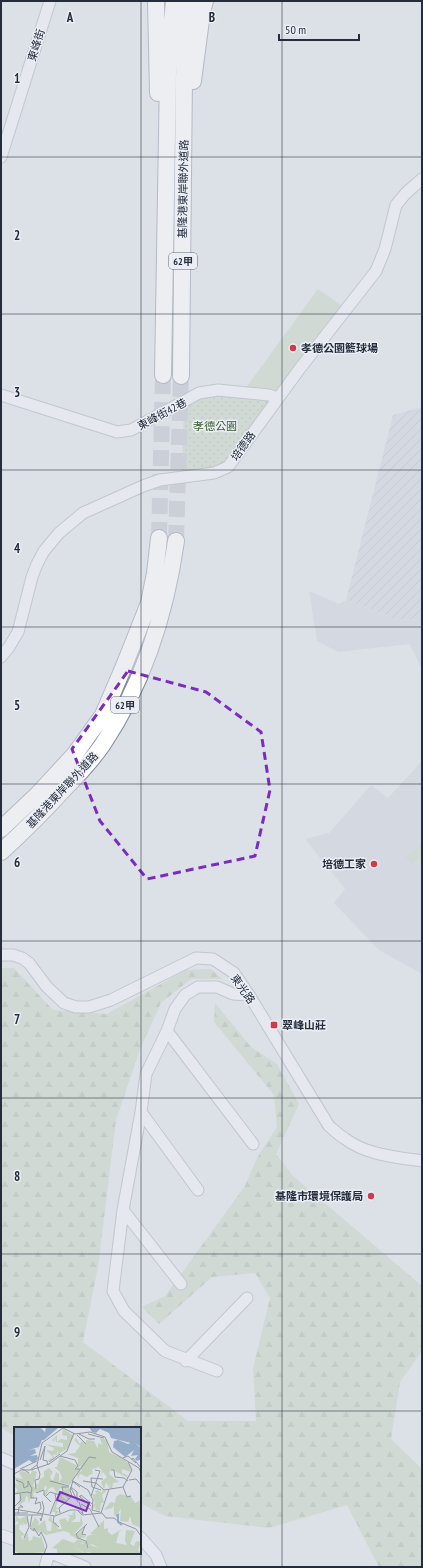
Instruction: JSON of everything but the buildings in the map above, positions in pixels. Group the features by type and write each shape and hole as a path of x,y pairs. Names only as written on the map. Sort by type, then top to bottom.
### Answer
{"highway":[{"path":"156,1 157,86 167,150"},
{"name":"基隆港東岸聯外道路","path":"163,375 168,73 174,1"},
{"name":"基隆港東岸聯外道路","path":"181,376 184,76 189,1"},
{"path":"184,146 202,12 205,1"},
{"name":"基隆港東岸聯外道路","path":"1,829 38,794 75,754 102,715 138,633 148,603 156,573 159,538"},
{"name":"基隆港東岸聯外道路","path":"1,852 46,809 87,765 115,724 139,676 161,618 171,576 176,541"}],"street":[{"name":"東峰街","path":"1,157 50,1"},
{"name":"培德路","path":"1,656 9,647 18,632 32,577 44,551 59,533 83,513 143,486 167,479 214,473 228,467 278,398 376,271 385,249 396,205 422,178"},
{"name":"東峰街42巷","path":"1,395 117,432 131,430 199,393 218,390 269,394 278,398"},
{"name":"東光路","path":"1,955 13,955 22,958 29,963 46,987 55,996 64,1003 76,1007 89,1007 100,1004 196,958 214,958 234,973 329,1126 344,1138 360,1147 385,1156 422,1161"},
{"path":"217,1371 186,1361 165,1352 124,1311 113,1291 123,1210 141,1112 146,1074 167,1031 175,1009 185,995 198,987 217,987 233,994 249,996"},
{"path":"167,1031 253,1144"},
{"path":"141,1112 198,1190"},
{"path":"123,1210 181,1284"},
{"path":"186,1361 247,1298"},
{"path":"1,1458 14,1464"},
{"path":"1,1535 14,1540"},
{"path":"141,1538 156,1555 161,1567"},
{"path":"45,1567 50,1554"},
{"path":"52,1554 85,1567"}],"highlighted area":[{"path":"128,671 206,692 261,732 270,790 255,856 147,879 100,821 72,749"}],"shaded area":[{"path":"422,407 422,620 396,619 346,600 393,415"},
{"path":"309,591 339,604 346,600 396,619 422,620 422,670 410,644 338,652 317,641"},
{"name":"培德工家","path":"422,761 422,974 379,950 334,903 345,889 305,839 329,833 371,785 388,798"}],"green space":[{"name":"孝德公園籃球場","path":"318,289 345,308 278,392 245,389"},
{"name":"孝德公園","path":"219,393 273,400 228,462 210,472 182,474 184,407 201,397"},
{"path":"422,843 422,872 420,858 412,864 405,857"},
{"path":"1,968 14,968 53,1010 107,1014 186,970 211,969 222,979 191,979 161,1003 140,1049 116,1120 98,1267 83,1342 188,1421 256,1421 253,1369 270,1298 255,1273 212,1277 159,1324 142,1307 165,1296 245,1186 257,1158 277,1127 274,1095 214,1022 215,1003 251,1047 277,1064 299,1104 276,1154 293,1176 422,1286 422,1351 400,1382 391,1439 422,1469 422,1567 379,1567 347,1505 269,1528 165,1516 141,1504 141,1427 14,1427 14,1435 1,1428"}],"tunnel":[{"path":"159,538 163,375"},
{"path":"176,541 181,376"}],"place":[{"name":"孝德公園籃球場","path":"293,348"},
{"name":"培德工家","path":"374,864"},
{"name":"翠峰山莊","path":"274,1025"},
{"name":"基隆市環境保護局","path":"371,1196"}]}
